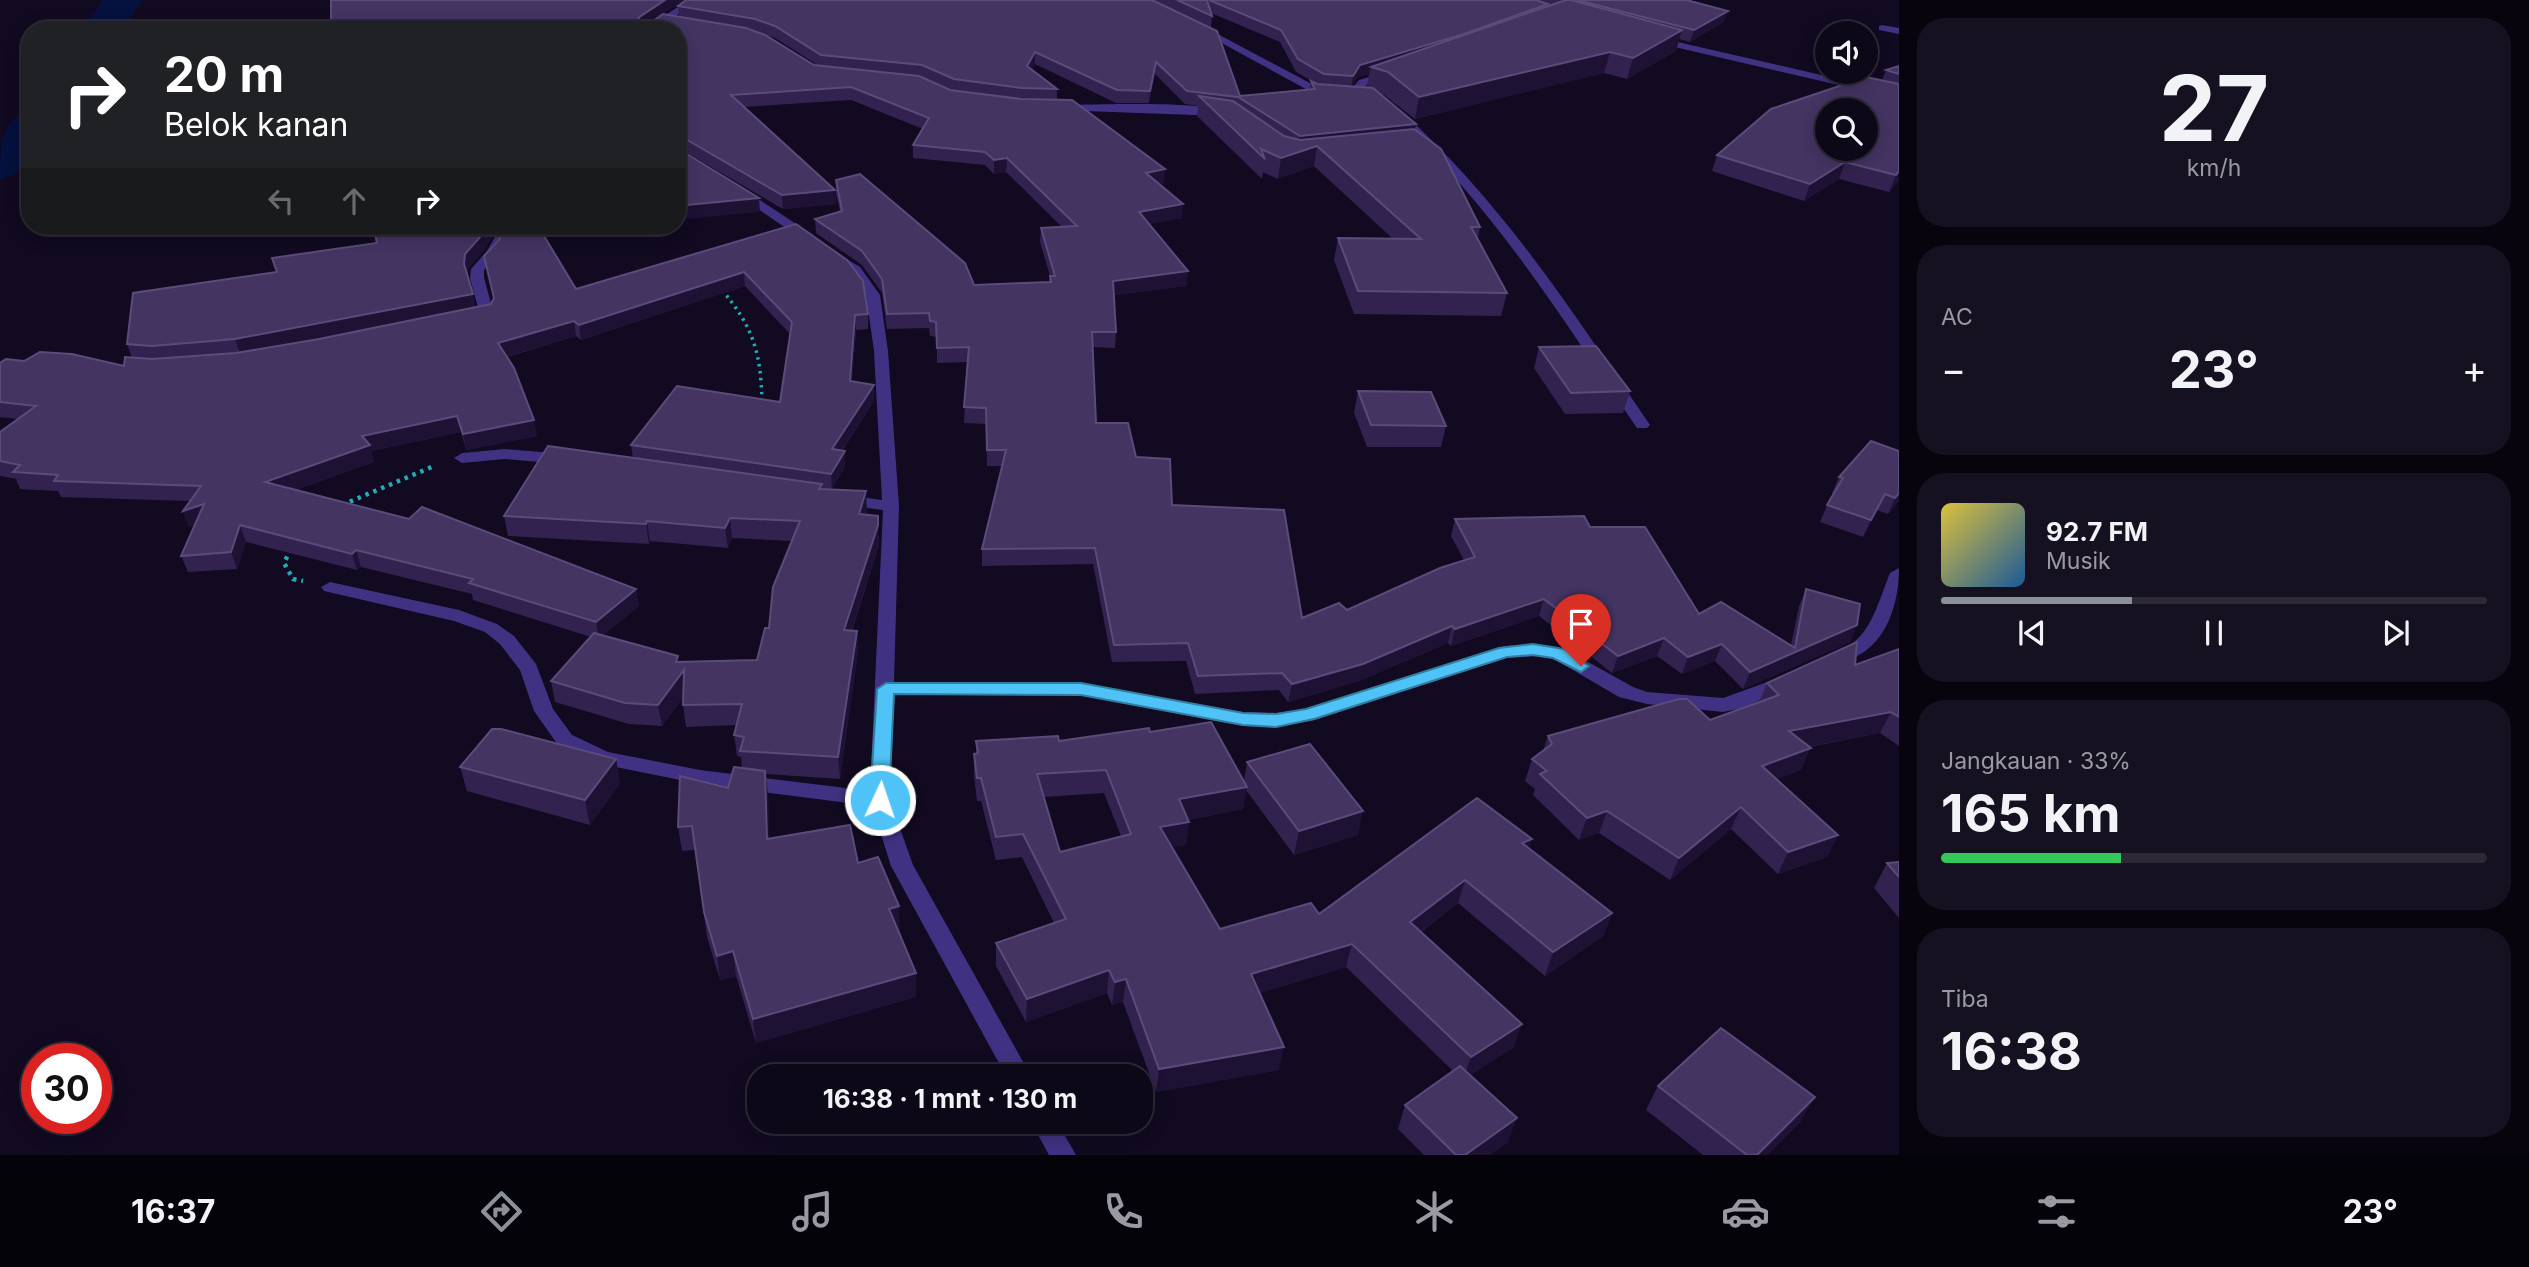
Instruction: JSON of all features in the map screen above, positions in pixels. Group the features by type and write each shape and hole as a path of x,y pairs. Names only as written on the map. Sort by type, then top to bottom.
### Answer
{"street":[{"path":"662,20 695,0"},
{"path":"662,20 668,21"},
{"path":"1191,23 1257,56 1319,92 1359,93 1379,99 1430,141 1502,220 1642,425"},
{"path":"1882,28 1899,31"},
{"path":"1640,36 1899,96"},
{"path":"1359,93 1359,86 1363,82 1402,70"},
{"path":"1048,108 1196,110 1235,115"},
{"path":"1416,143 1430,141"},
{"path":"727,183 855,270 873,295 881,351 891,506 880,800 902,866 1012,1064"},
{"path":"461,319 487,314 477,278 478,269 493,253 502,235"},
{"path":"461,458 505,454 579,461"},
{"path":"826,497 891,506"},
{"path":"1822,664 1859,648 1872,635 1899,573"},
{"path":"330,587 459,616 491,628 507,640 529,668 544,711 565,740 603,758 700,777 880,800"},
{"path":"886,689 1081,689 1243,719 1276,720 1308,715 1505,652 1533,649 1558,653 1626,692 1647,698 1723,705 1736,703 1797,675"},
{"path":"1051,1134 1063,1155"}],"path":[{"path":"713,281 739,309 756,340 761,371 762,409"},
{"path":"338,508 417,471 461,458"},
{"path":"294,544 284,563 293,579 330,587"}],"building":[{"path":"331,0 665,0 638,18 641,21 331,21"},
{"path":"686,0 1152,0 1217,31 1240,96 1315,89 1311,81 1317,84 1373,88 1416,124 1300,136 1238,97 1187,91 1156,62 1150,91 1117,90 1035,52 1027,66 1057,89 1022,88 954,79 922,65 821,55 775,26 755,19 678,6"},
{"path":"1177,0 1207,0 1212,16"},
{"path":"1209,0 1536,0 1548,4 1464,34 1360,65 1353,76 1324,74 1298,59 1281,30"},
{"path":"1566,0 1682,30 1633,58 1610,52 1419,97 1388,72 1371,67"},
{"path":"1577,0 1691,0 1728,11 1694,30"},
{"path":"663,14 746,28 765,35 814,65 919,76 950,90 1021,99 1072,100 1165,169 1146,173 1183,204 1139,212 1188,271 1113,281 1116,332 1092,332 1096,423 1128,423 1136,457 1170,459 1172,505 1284,510 1302,618 1339,603 1347,610 1440,568 1475,557 1455,519 1584,516 1590,527 1645,527 1699,614 1721,602 1795,648 1806,589 1860,604 1857,625 1750,672 1722,644 1688,657 1664,638 1618,656 1544,599 1455,629 1452,626 1363,664 1292,684 1282,673 1198,676 1188,643 1114,645 1095,548 982,549 1006,450 987,450 986,408 964,407 969,347 937,348 936,322 930,321 929,313 887,314 882,279 862,251 815,219 842,211 836,180 860,174 965,263 974,285 1051,282 1050,276 1055,276 1041,228 1077,226 1007,158 994,160 985,152 913,145 929,118 851,87 731,95 835,190 782,195 686,139 686,21 653,21"},
{"path":"1899,66 1899,74 1886,70"},
{"path":"1878,80 1899,84 1899,171 1896,175 1845,162 1810,184 1717,155 1771,109 1845,84 1878,84"},
{"path":"1199,96 1233,101 1284,136 1300,140 1414,129 1441,149 1480,227 1471,227 1507,293 1358,291 1338,238 1421,239 1317,146 1281,158 1261,149 1265,159"},
{"path":"686,153 759,198 686,205"},
{"path":"796,224 847,260 863,281 868,314 855,315 850,381 874,385 832,449 845,451 831,474 631,445 677,386 780,402 792,322 744,272 579,325 574,321 498,343 514,368 534,420 463,434 457,416 362,436 370,445 265,482 409,519 422,507 636,589 596,622 469,583 473,579 356,550 352,554 240,525 231,552 181,556 204,504 183,511 201,486 54,481 58,475 13,472 20,465 0,461 0,432 36,406 0,402 0,363 6,359 24,361 40,352 72,354 124,366 125,357 152,359 236,353 491,304 494,298 484,256 502,235 543,235 576,289"},
{"path":"375,235 482,235 465,254 464,264 473,294 235,339 152,346 127,344 133,293 277,272 272,258 377,243"},
{"path":"1596,346 1630,391 1571,393 1539,347"},
{"path":"1358,391 1431,392 1446,426 1371,425"},
{"path":"1871,441 1899,451 1899,493 1895,498 1885,494 1871,520 1827,505 1843,478 1839,477"},
{"path":"548,446 822,484 819,489 866,491 859,514 878,516 878,525 844,630 857,631 838,757 740,751 744,737 734,735 742,704 683,705 684,670 658,705 625,703 551,681 594,633 678,656 676,662 757,660 765,628 769,628 773,587 800,521 730,518 725,528 647,521 646,524 504,516"},
{"path":"1857,642 1855,665 1899,649 1899,717 1891,712 1789,731 1811,748 1762,766 1838,835 1788,852 1741,807 1679,858 1607,811 1587,818 1540,774 1547,771 1532,759 1552,744 1548,736 1679,699 1687,699 1710,720 1779,695 1767,683"},
{"path":"1211,722 1247,787 1179,799 1189,822 1160,827 1220,929 1311,903 1319,914 1477,798 1532,839 1522,843 1612,913 1553,952 1465,880 1410,922 1522,1024 1471,1057 1352,944 1251,974 1284,1047 1159,1069 1126,979 1115,982 1109,970 1027,999 996,943 1066,919 1023,834 996,837 981,778 977,778 974,754 978,753 976,741 1058,736 1059,741 1149,728 1150,732","holes":["1106,770 1131,834 1060,852 1037,774"]},
{"path":"492,729 501,729 616,759 585,800 460,767"},
{"path":"1310,744 1363,811 1299,831 1247,762"},
{"path":"734,767 765,771 767,839 850,825 858,863 878,857 899,906 889,909 916,973 753,1019 733,951 717,956 704,912 692,826 678,827 680,776 728,788"},
{"path":"1899,862 1899,877 1887,863"},
{"path":"1721,1028 1815,1097 1757,1155 1747,1155 1658,1086"},
{"path":"1460,1066 1517,1118 1465,1155 1456,1155 1405,1105"}],"waterway":[{"path":"108,21 123,0"},
{"path":"0,164 21,137"}],"route":[{"path":"880,800 886,689 1081,689 1243,719 1276,720 1308,715 1505,652 1533,649 1558,653 1581,666"}]}
